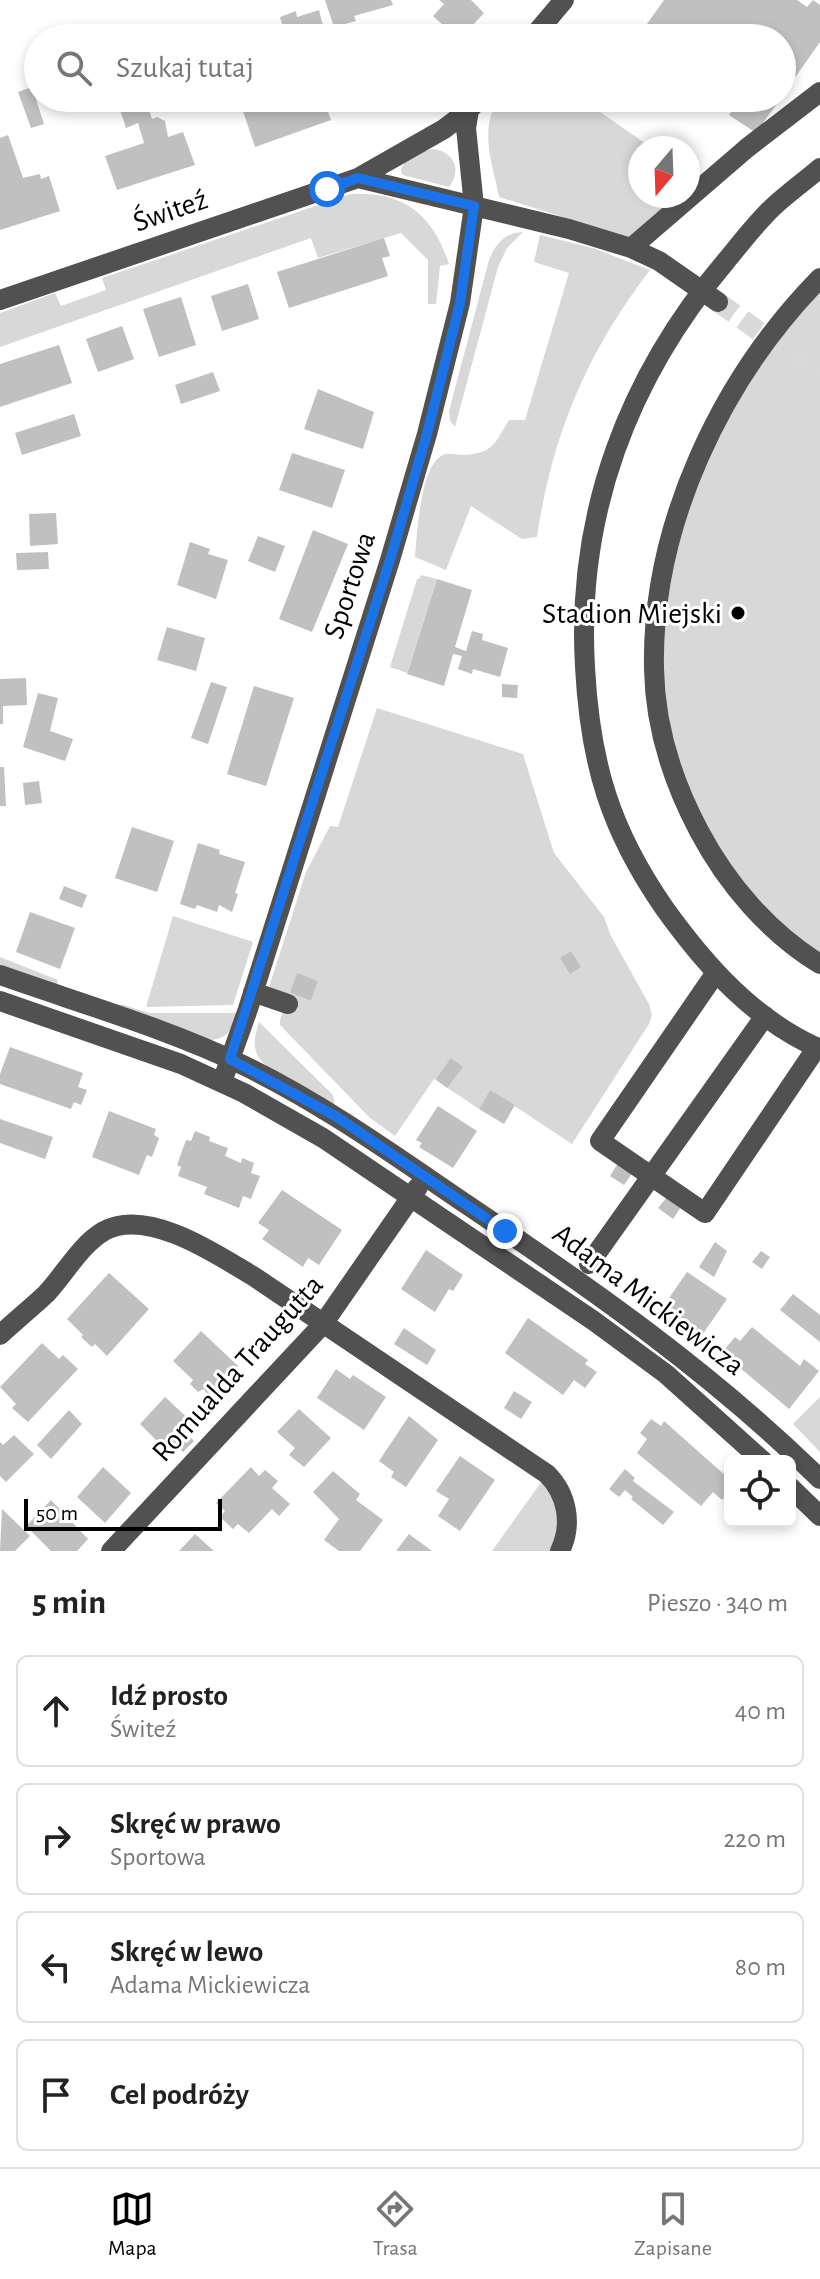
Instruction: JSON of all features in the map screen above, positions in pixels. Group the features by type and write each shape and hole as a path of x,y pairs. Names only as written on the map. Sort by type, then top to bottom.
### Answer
{"street":[{"path":"544,24 564,0"},
{"path":"796,110 820,92"},
{"name":"Świteź","path":"0,300 358,178 444,129 464,112"},
{"name":"Sportowa","path":"222,1082 253,992 427,434 460,303 474,206 466,140 472,112"},
{"path":"631,248 747,148 794,112"},
{"path":"715,974 600,1141 705,1213 818,1048 765,1016 715,974 656,895 619,830 604,793 594,751 584,651 585,573 613,450 663,348 710,296 773,207 820,168"},
{"path":"358,178 569,229 631,248 659,261 710,296"},
{"path":"820,278 794,304 753,361 707,440 683,500 659,593 654,671 669,759 687,807 711,853 739,893 764,919 820,964"},
{"name":"Adama Mickiewicza","path":"0,975 180,1038 230,1059 320,1107 609,1301 707,1377 820,1479"},
{"path":"253,992 288,1004"},
{"name":"Adama Mickiewicza","path":"0,1001 181,1064 222,1082 323,1138 594,1321 666,1374 756,1455"},
{"path":"589,1264 765,1016"},
{"name":"Romualda Traugutta","path":"111,1551 323,1324 425,1177"},
{"path":"0,1335 46,1293 103,1232 123,1224 140,1223 206,1248 256,1278 547,1474 557,1485 567,1514 560,1551"},
{"path":"796,1493 820,1516"}],"shaded area":[{"path":"493,112 600,112 635,136 628,136 628,208 666,208 630,238 499,197 488,133"},
{"path":"432,149 445,153 454,162 455,174 449,187 401,172 408,159"},
{"path":"351,194 370,194 401,202 425,220 449,264 440,266 436,304 428,304 428,260 401,233 318,258 311,238 0,347 0,313 55,293 61,306 106,290 102,278"},
{"path":"523,232 507,248 498,267 455,427 450,421 449,411 489,260 502,240 511,234"},
{"path":"540,235 593,248 650,270 608,332 576,396 552,464 537,537 522,539 471,506 446,570 415,557 425,483 437,459 446,454 482,452 493,445 509,420 525,420 569,273 534,262"},
{"name":"Stadion Miejski","path":"820,279 820,964 739,893 669,759 655,633 707,440"},
{"path":"421,575 437,579 407,673 390,667 417,579"},
{"path":"377,708 523,754 554,853 604,917 611,936 649,1004 652,1015 649,1024 572,1144 490,1090 479,1109 434,1079 395,1136 369,1117 280,1025 282,1013 292,994 311,1001 318,981 297,974 290,994 269,987 306,872 330,826 338,827"},
{"path":"173,916 253,942 233,1005 146,1007"},
{"path":"0,957 58,980 56,987 0,967"},
{"path":"121,1004 149,1013 237,1013 228,1032 221,1038 210,1040 120,1008"},
{"path":"259,1022 333,1095 335,1105 291,1083 262,1061 255,1046"},
{"path":"820,1397 820,1452 793,1424"},
{"path":"547,1474 557,1485 560,1551 492,1551"}],"building":[{"path":"325,0 391,0 393,5 354,16 356,21 333,24"},
{"path":"439,0 471,0 484,13 474,24 442,24 433,16 444,4"},
{"path":"664,0 797,0 807,7 813,0 820,5 820,42 796,76 796,24 647,24"},
{"path":"319,10 322,24 282,24 280,17 296,11 297,17"},
{"path":"24,90 24,109 18,92"},
{"path":"25,112 40,112 44,124 31,128"},
{"path":"121,112 150,112 152,119 157,117 165,121 168,137 183,132 195,165 117,190 105,156 144,143 138,123 126,128"},
{"path":"243,112 328,112 331,120 255,147"},
{"path":"731,112 771,112 756,133 729,115"},
{"path":"8,135 23,178 40,174 41,179 49,176 60,211 0,230 0,138"},
{"path":"384,238 390,256 382,258 388,276 289,308 277,272"},
{"path":"248,284 259,319 222,331 211,296"},
{"path":"181,297 196,345 159,357 143,309"},
{"path":"122,326 134,359 98,372 86,339"},
{"path":"59,345 72,383 0,407 0,364"},
{"path":"213,372 220,391 181,404 175,385"},
{"path":"318,389 374,412 363,449 304,429"},
{"path":"74,414 81,436 22,455 15,433"},
{"path":"292,453 345,470 332,508 279,490"},
{"path":"56,513 58,544 30,546 29,514"},
{"path":"313,530 348,544 312,632 279,619"},
{"path":"258,536 285,546 275,572 248,561"},
{"path":"190,542 210,549 208,554 228,560 216,599 177,585"},
{"path":"48,552 49,569 17,570 16,553"},
{"path":"437,579 472,590 455,647 466,651 472,631 483,634 482,640 508,648 500,677 473,669 472,674 458,669 462,656 453,654 444,686 407,674"},
{"path":"167,627 205,638 196,671 157,660"},
{"path":"26,678 27,705 3,706 3,724 0,724 0,679"},
{"path":"211,682 227,687 208,744 191,738"},
{"path":"502,684 518,685 517,698 502,697"},
{"path":"254,686 294,698 266,786 227,774"},
{"path":"38,693 58,698 50,731 73,739 65,761 23,747"},
{"path":"0,767 4,767 6,806 0,806"},
{"path":"39,781 42,803 25,805 23,783"},
{"path":"132,827 174,841 157,892 115,878"},
{"path":"198,843 245,862 232,912 219,905 217,912 197,905 195,909 180,904"},
{"path":"64,886 87,895 82,908 59,899"},
{"path":"30,912 75,928 60,969 16,952"},
{"path":"571,951 581,967 570,974 560,958"},
{"path":"297,973 318,981 311,1001 290,993"},
{"path":"10,1047 83,1073 78,1087 87,1090 81,1105 74,1102 71,1109 0,1084 0,1074"},
{"path":"451,1058 463,1067 447,1088 436,1079"},
{"path":"490,1090 515,1105 504,1124 479,1109"},
{"path":"438,1106 477,1131 453,1168 419,1147 422,1143 416,1140"},
{"path":"109,1111 156,1129 154,1135 159,1138 152,1157 147,1155 139,1175 92,1157"},
{"path":"0,1119 53,1137 45,1159 0,1143"},
{"path":"195,1131 210,1137 209,1141 228,1148 225,1156 241,1163 242,1158 254,1163 251,1173 260,1176 251,1199 243,1196 239,1208 204,1194 207,1187 178,1176 181,1167 177,1165 186,1140 191,1141"},
{"path":"618,1163 633,1172 624,1185 610,1176"},
{"path":"282,1190 342,1230 319,1265 308,1258 303,1267 262,1239 269,1230 258,1223"},
{"path":"667,1197 681,1207 673,1219 658,1208"},
{"path":"715,1242 727,1251 714,1277 699,1267"},
{"path":"426,1250 463,1275 453,1291 449,1289 435,1312 401,1289"},
{"path":"761,1251 770,1257 762,1269 752,1262"},
{"path":"687,1272 727,1299 700,1338 660,1311"},
{"path":"109,1273 149,1309 107,1356 95,1344 92,1347 81,1337 83,1335 67,1319"},
{"path":"793,1294 820,1315 820,1342 780,1310"},
{"path":"528,1318 588,1360 585,1364 597,1372 585,1388 574,1380 563,1395 505,1353"},
{"path":"752,1327 800,1366 804,1359 819,1371 789,1409 727,1357 730,1353 725,1349 735,1337 740,1341"},
{"path":"404,1328 436,1350 427,1365 394,1344"},
{"path":"201,1331 238,1366 210,1396 203,1389 198,1392 190,1384 193,1380 173,1361"},
{"path":"42,1343 59,1359 63,1355 78,1369 28,1422 12,1408 16,1404 0,1387"},
{"path":"336,1369 350,1379 353,1375 386,1397 364,1430 317,1398"},
{"path":"514,1391 532,1402 521,1419 504,1408"},
{"path":"165,1397 194,1424 186,1432 194,1441 183,1452 175,1445 168,1452 140,1424"},
{"path":"299,1409 331,1438 304,1467 289,1455 295,1448 277,1432"},
{"path":"69,1410 82,1424 51,1459 37,1445"},
{"path":"409,1416 438,1440 406,1487 391,1477 394,1472 379,1461"},
{"path":"651,1419 661,1426 664,1421 724,1474 724,1498 722,1500 713,1492 701,1506 637,1453 647,1439 640,1433"},
{"path":"14,1435 34,1454 6,1482 0,1476 0,1442 3,1445"},
{"path":"460,1456 495,1480 460,1531 438,1516 449,1499 436,1491"},
{"path":"103,1467 131,1493 105,1523 77,1497"},
{"path":"251,1467 259,1476 265,1470 278,1481 272,1488 290,1504 279,1516 272,1509 249,1533 238,1524 233,1529 220,1517 225,1511 216,1503"},
{"path":"625,1469 635,1478 633,1481 674,1512 663,1525 631,1499 633,1497 625,1490 619,1497 609,1489"},
{"path":"333,1471 360,1494 356,1500 383,1520 360,1551 339,1551 324,1540 339,1519 313,1492"},
{"path":"51,1500 88,1539 77,1551 51,1551 26,1526"},
{"path":"2,1509 30,1536 15,1551 0,1551"},
{"path":"195,1534 214,1551 179,1551"},
{"path":"409,1534 432,1551 396,1551"}],"tunnel":[{"path":"718,302 820,375"}],"place":[{"name":"Stadion Miejski","path":"738,613"}],"route":[{"path":"327,189 358,178 474,206 460,303 427,434 390,560 230,1059 337,1117 505,1231"}]}
